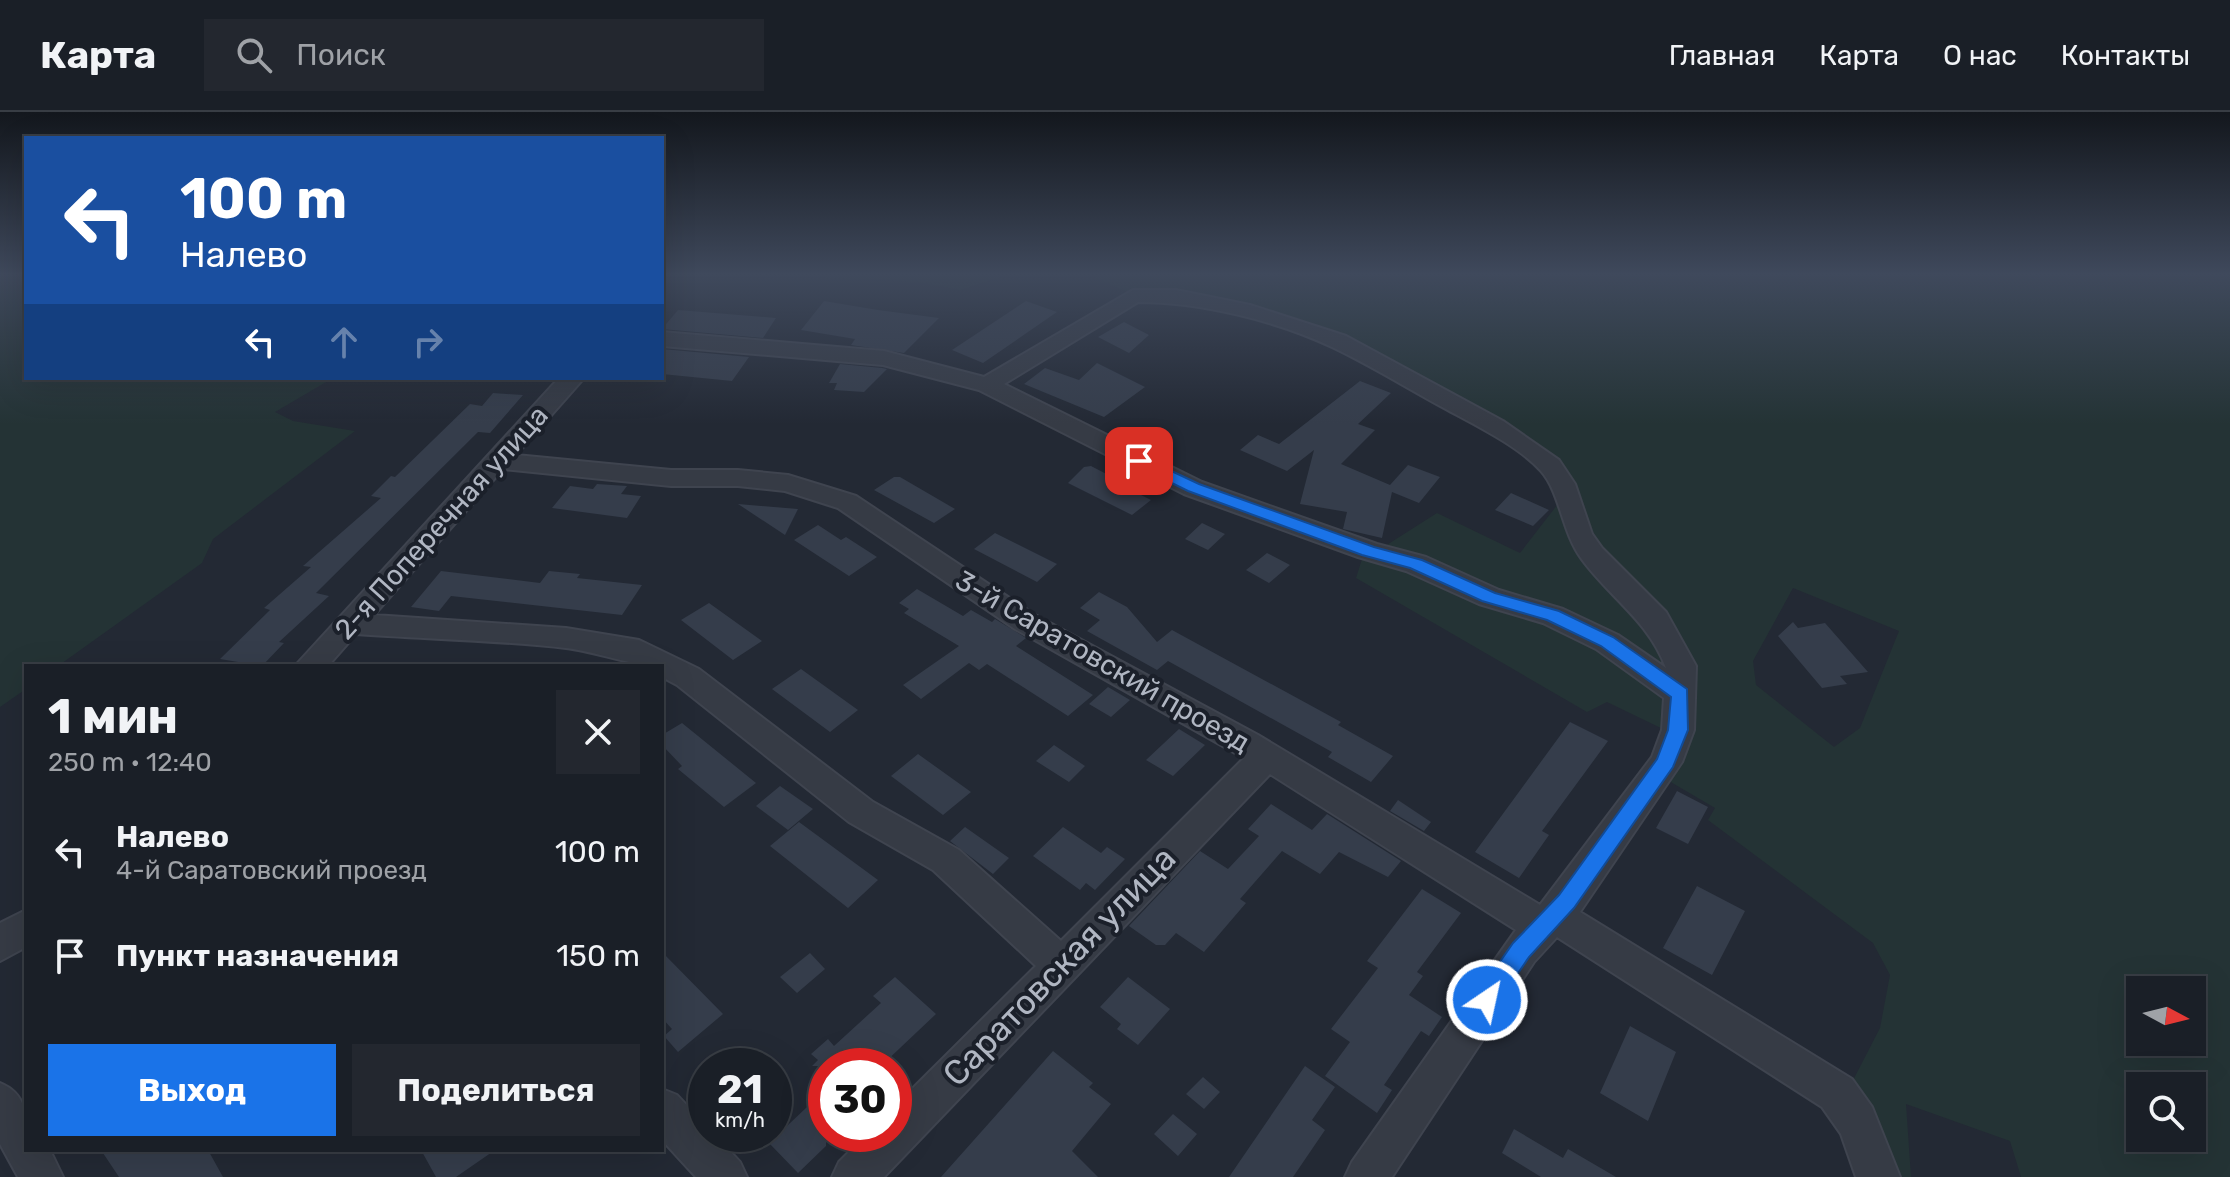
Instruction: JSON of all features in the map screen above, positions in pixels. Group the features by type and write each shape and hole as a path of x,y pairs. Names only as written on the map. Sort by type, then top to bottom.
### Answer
{"street":[{"path":"987,385 1086,325"},
{"path":"1289,325 1338,341 1494,426 1550,465 1562,484 1579,534 1592,554 1656,619 1681,666 1678,730 1666,762 1548,922 1521,950 1367,1177"},
{"path":"664,339 884,358 987,385 1193,488 1368,551 1416,564 1489,597 1553,616 1607,642 1681,694"},
{"name":"2-я Поперечная улица","path":"312,664 570,380"},
{"name":"3-й Саратовский проезд","path":"496,461 671,478 738,478 788,483 847,502 1025,622 1139,682 1515,907 1548,922 1837,1093 1857,1122 1878,1177"},
{"path":"348,623 566,638 628,648 661,664"},
{"path":"664,665 688,677 782,747 861,812 946,860 1062,966"},
{"name":"Саратовская улица","path":"854,1177 1032,991 1062,966 1266,757"},
{"path":"0,944 24,927"},
{"path":"0,1103 24,1145"},
{"path":"664,1111 725,1177"},
{"path":"28,1152 41,1177"}],"shaded area":[{"path":"0,325 24,325 24,380 330,380 275,412 293,421 355,431 213,539 202,563 61,664 24,664 24,690 0,707"},
{"path":"1290,325 2230,325 2230,1177 2021,1177 2010,1141 1906,1104 1911,1177 1889,1177 1847,1092 1880,1028 1890,975 1873,943 1708,820 1715,808 1669,781 1686,736 1660,667 1382,548 1437,513 1520,553 1561,500 1578,512 1505,425","holes":["1793,588 1899,631 1860,728 1834,747 1756,685 1753,661"]},
{"path":"1363,556 1530,613 1577,634 1617,657 1648,681 1665,706 1665,730 1607,702 1587,712 1356,578"}],"building":[{"path":"772,325 763,338 664,329 664,327"},
{"path":"805,325 932,325 904,353 851,345 855,339 801,330"},
{"path":"990,325 1039,325 983,363 952,350"},
{"path":"1119,325 1129,325 1149,335 1129,353 1098,337"},
{"path":"664,349 749,357 732,381 664,374"},
{"path":"1097,363 1145,387 1104,417 1024,384 1045,368 1079,380"},
{"path":"840,364 887,369 864,392 834,390 837,383 829,383"},
{"path":"1360,381 1391,393 1358,424 1375,430 1341,464 1390,485 1408,465 1440,477 1419,503 1392,492 1382,538 1343,529 1347,512 1300,504 1314,450 1287,471 1240,450 1258,435 1279,444"},
{"path":"493,393 523,395 490,433 478,432 316,593 329,596 279,642 284,643 264,664 220,659 270,610 264,608 311,567 303,566 381,498 371,496 391,476 395,477 470,404 482,406"},
{"path":"1091,466 1151,500 1132,515 1068,483 1084,467"},
{"path":"894,477 900,477 955,509 934,523 874,490"},
{"path":"597,484 627,486 621,494 641,496 627,518 552,508 570,486 593,489"},
{"path":"1511,493 1549,510 1533,526 1495,510"},
{"path":"738,504 798,509 785,535"},
{"path":"1202,523 1225,534 1208,550 1185,539"},
{"path":"818,525 841,540 846,537 877,557 849,576 794,540"},
{"path":"995,533 1057,564 1037,582 974,549"},
{"path":"1267,553 1290,565 1269,583 1246,570"},
{"path":"441,571 540,583 549,571 580,574 577,578 642,585 622,615 451,596 439,611 411,607"},
{"path":"917,589 963,616 971,610 992,622 995,619 1026,638 1016,646 1093,695 1068,716 987,664 979,670 969,663 921,699 903,685 959,646 904,613 909,609 899,603"},
{"path":"1099,592 1127,607 1157,642 1172,630 1341,722 1338,725 1393,756 1371,782 1328,757 1332,752 1168,661 1157,670 1087,631 1100,620 1080,608"},
{"path":"709,603 762,641 733,660 681,620"},
{"path":"1793,622 1798,628 1825,623 1868,672 1840,676 1847,684 1822,688 1778,636"},
{"path":"801,669 858,710 830,732 772,689"},
{"path":"1108,687 1130,700 1111,717 1089,704"},
{"path":"1570,722 1608,741 1542,831 1549,835 1519,878 1475,852"},
{"path":"682,723 756,783 724,807 678,769 682,766 664,747 664,734"},
{"path":"1179,729 1205,745 1173,776 1146,760"},
{"path":"1054,745 1085,766 1069,782 1036,761"},
{"path":"918,754 971,792 943,815 891,776"},
{"path":"780,786 813,809 788,830 756,806"},
{"path":"1677,791 1708,807 1688,844 1656,828"},
{"path":"1398,800 1431,822 1424,831 1390,811"},
{"path":"1271,804 1312,830 1327,814 1401,861 1388,877 1339,852 1320,874 1282,851 1240,899 1246,903 1204,952 1176,933 1165,945 1156,945 1129,926 1200,851 1228,869 1259,836 1248,829"},
{"path":"799,822 878,880 848,908 770,846"},
{"path":"965,827 1009,858 993,874 950,841"},
{"path":"1063,827 1101,853 1107,847 1125,859 1095,890 1086,883 1080,890 1033,856"},
{"path":"1697,886 1745,911 1712,975 1663,948"},
{"path":"1422,889 1461,913 1417,972 1423,976 1409,995 1442,1017 1429,1036 1421,1031 1384,1085 1392,1090 1377,1113 1325,1076 1350,1042 1331,1029 1378,968 1367,961"},
{"path":"810,953 825,969 797,993 780,977"},
{"path":"664,954 723,1014 678,1052 664,1036 672,1029 664,1020"},
{"path":"895,977 936,1014 900,1048 818,1048 828,1039 834,1046 881,1003 873,996"},
{"path":"1128,977 1170,1009 1138,1045 1117,1029 1121,1024 1100,1007"},
{"path":"1630,1026 1676,1052 1648,1121 1600,1093"},
{"path":"1053,1051 1093,1083 1089,1087 1111,1104 1072,1151 1098,1177 941,1177"},
{"path":"1305,1066 1335,1087 1312,1120 1325,1130 1293,1177 1229,1177"},
{"path":"1203,1077 1220,1092 1204,1109 1186,1094"},
{"path":"808,1106 808,1152 820,1152 798,1173 778,1152 792,1152 792,1121"},
{"path":"1173,1114 1197,1134 1178,1156 1154,1134"},
{"path":"1514,1129 1563,1158 1568,1149 1616,1177 1541,1177 1502,1153"},
{"path":"102,1152 209,1152 223,1177 119,1177"},
{"path":"422,1152 492,1152 456,1177 436,1177"}],"route":[{"path":"1139,461 1193,488 1368,551 1416,564 1489,597 1553,616 1607,642 1681,694 1678,730 1666,762 1567,902 1521,950 1487,1000"}]}
